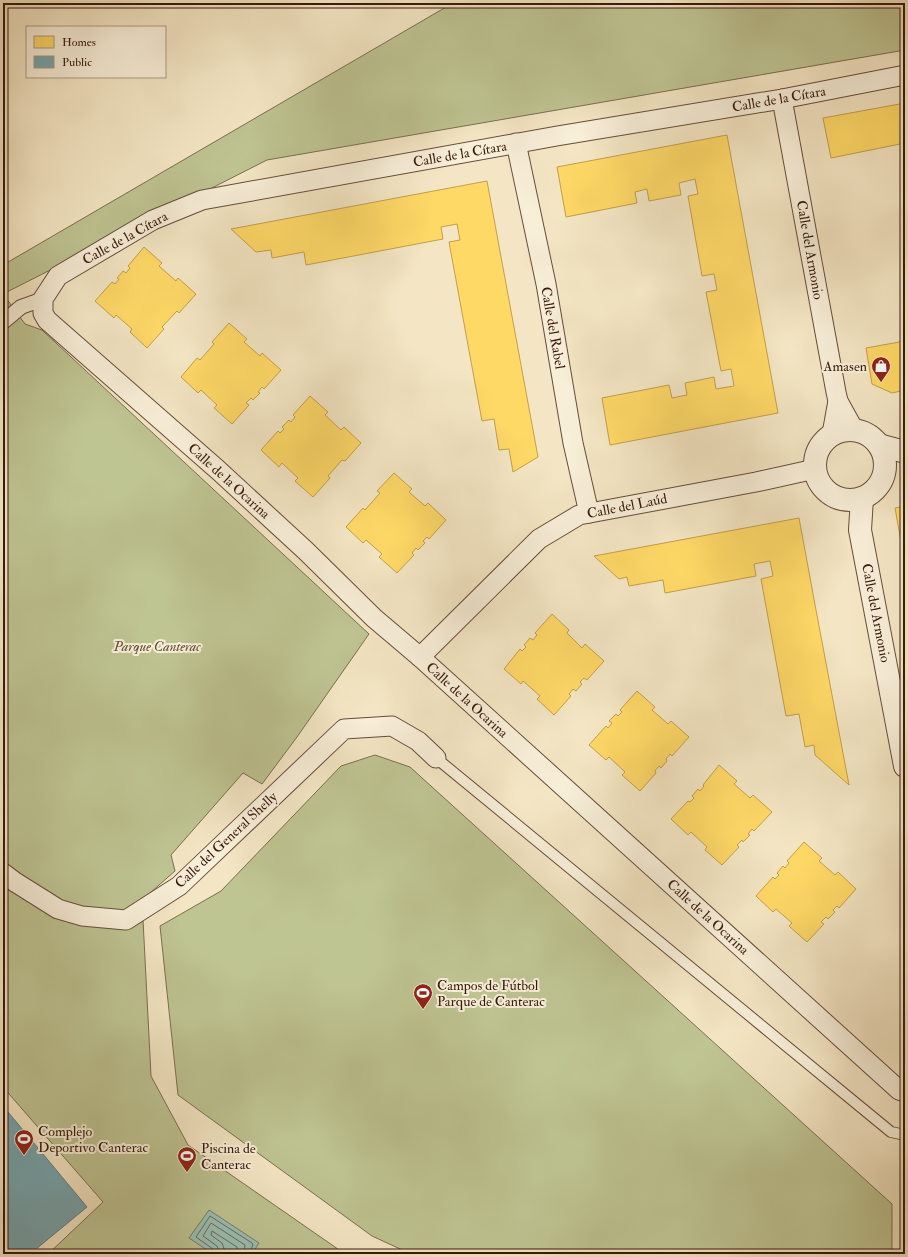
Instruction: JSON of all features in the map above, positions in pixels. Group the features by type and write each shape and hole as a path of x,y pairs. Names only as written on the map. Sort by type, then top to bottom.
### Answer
{"street":[{"name":"Calle de la Cítara","path":"43,299 58,276 153,220 202,200 516,144 782,99 905,75"},
{"name":"Calle del Armonio","path":"782,99 838,401 854,430"},
{"name":"Calle del Rabel","path":"516,144 546,284 572,443 589,513"},
{"path":"3,322 21,307 43,299"},
{"name":"Calle de la Ocarina","path":"43,299 44,313 47,320 218,470 306,551 374,618 420,657 899,1090 905,1092"},
{"name":"Calle del Armonio","path":"832,434 838,401"},
{"path":"843,430 854,430 866,433 879,445 885,459 883,478 876,489 852,499 832,496 819,483 815,469 815,458 818,448 832,434 843,430"},
{"path":"879,445 905,452"},
{"path":"884,472 905,459"},
{"name":"Calle del Laúd","path":"420,657 539,539 579,515 756,482 815,469"},
{"name":"Calle del Armonio","path":"852,499 860,530 905,766"},
{"name":"Calle del General Shelly","path":"3,873 58,909 82,916 126,920 179,886 344,729 392,726 418,741 436,758"}],"lane":[{"path":"436,758 891,1132 905,1135"}],"green space":[{"path":"453,3 905,3 905,50 267,160 3,294 3,265"},
{"name":"Parque Canterac","path":"3,294 25,324 42,330 369,634 262,784 243,773 171,855 175,871 142,900 151,1076 188,1145 345,1254 48,1254 103,1202 3,1087"},
{"name":"Campos de Fútbol Parque de Canterac","path":"375,755 410,767 892,1204 892,1254 662,1254 659,1250 654,1254 411,1254 372,1236 178,1095 160,926 221,891 341,766"}],"water":[{"path":"209,1210 259,1243 252,1254 213,1254 189,1238"}],"building: Homes":[{"path":"905,103 905,143 831,158 823,118"},
{"path":"727,135 778,413 610,445 602,398 669,385 672,398 687,395 685,383 714,377 716,389 734,386 731,369 721,371 706,292 717,290 714,274 702,276 688,196 698,194 695,179 679,183 681,195 649,201 647,189 635,192 637,203 566,217 557,167"},
{"path":"487,181 538,457 513,472 509,449 499,450 494,419 482,421 449,242 460,240 457,224 441,227 443,239 306,265 304,252 272,258 271,250 256,252 231,229"},
{"path":"144,247 162,263 159,266 176,281 178,278 196,294 179,313 177,311 162,327 164,329 147,348 130,332 132,329 116,315 114,318 95,301 112,282 115,284 119,279 117,278 123,271 126,273 130,268 128,266"},
{"path":"229,323 247,339 244,342 260,356 262,353 281,370 264,389 262,387 258,392 260,393 253,400 251,398 246,403 249,405 232,424 214,408 217,405 201,390 198,393 181,377 197,358 200,360 214,344 212,342"},
{"path":"905,341 905,390 892,393 872,384 866,348"},
{"path":"310,396 328,412 325,415 341,430 344,427 361,443 345,461 342,460 328,476 330,478 313,497 295,481 298,478 282,463 279,467 261,450 278,431 280,433 284,429 282,427 289,420 291,422 295,417 293,415"},
{"path":"394,473 412,489 409,492 425,506 428,503 446,520 429,539 427,537 423,541 425,543 418,550 416,548 412,553 414,555 397,573 379,557 382,554 366,540 363,543 346,527 363,508 365,510 380,493 377,491"},
{"path":"905,506 905,564 895,508"},
{"path":"799,518 849,785 815,755 814,745 805,747 799,714 786,716 761,579 773,576 770,561 754,564 756,576 665,593 663,580 629,586 627,577 619,579 594,556"},
{"path":"552,614 569,630 567,633 582,648 585,644 604,661 587,680 584,678 580,682 582,684 576,691 573,689 569,694 571,696 554,715 537,699 540,696 523,681 521,684 504,669 520,649 522,651 526,647 524,645 530,638 533,640 537,635 535,633"},
{"path":"637,691 655,707 652,710 668,724 671,721 689,737 672,756 670,754 666,759 667,761 661,768 659,766 655,771 656,773 640,791 622,775 625,772 609,757 606,760 589,745 606,726 608,728 612,723 609,721 616,714 618,716 622,712 620,710"},
{"path":"719,765 737,781 734,784 750,798 753,795 772,812 754,831 752,829 748,834 750,835 743,842 742,840 737,845 739,847 722,865 705,850 707,847 691,832 688,835 671,819 688,801 690,802 694,798 692,796 698,789 700,791"},
{"path":"804,842 822,858 819,861 835,875 838,872 856,889 839,908 837,906 833,910 835,912 828,919 826,917 821,922 824,924 807,942 789,926 792,923 776,909 773,912 756,896 773,877 775,879 779,875 777,873 783,866 785,868 789,863 787,861"}],"building: Public":[{"name":"Complejo Deportivo Canterac","path":"3,1106 87,1207 30,1254 3,1254"}],"place":[{"name":"Amasen","path":"881,383"},
{"name":"Campos de Fútbol Parque de Canterac","path":"423,1010"},
{"name":"Complejo Deportivo Canterac","path":"24,1156"},
{"name":"Piscina de Canterac","path":"187,1173"}]}
